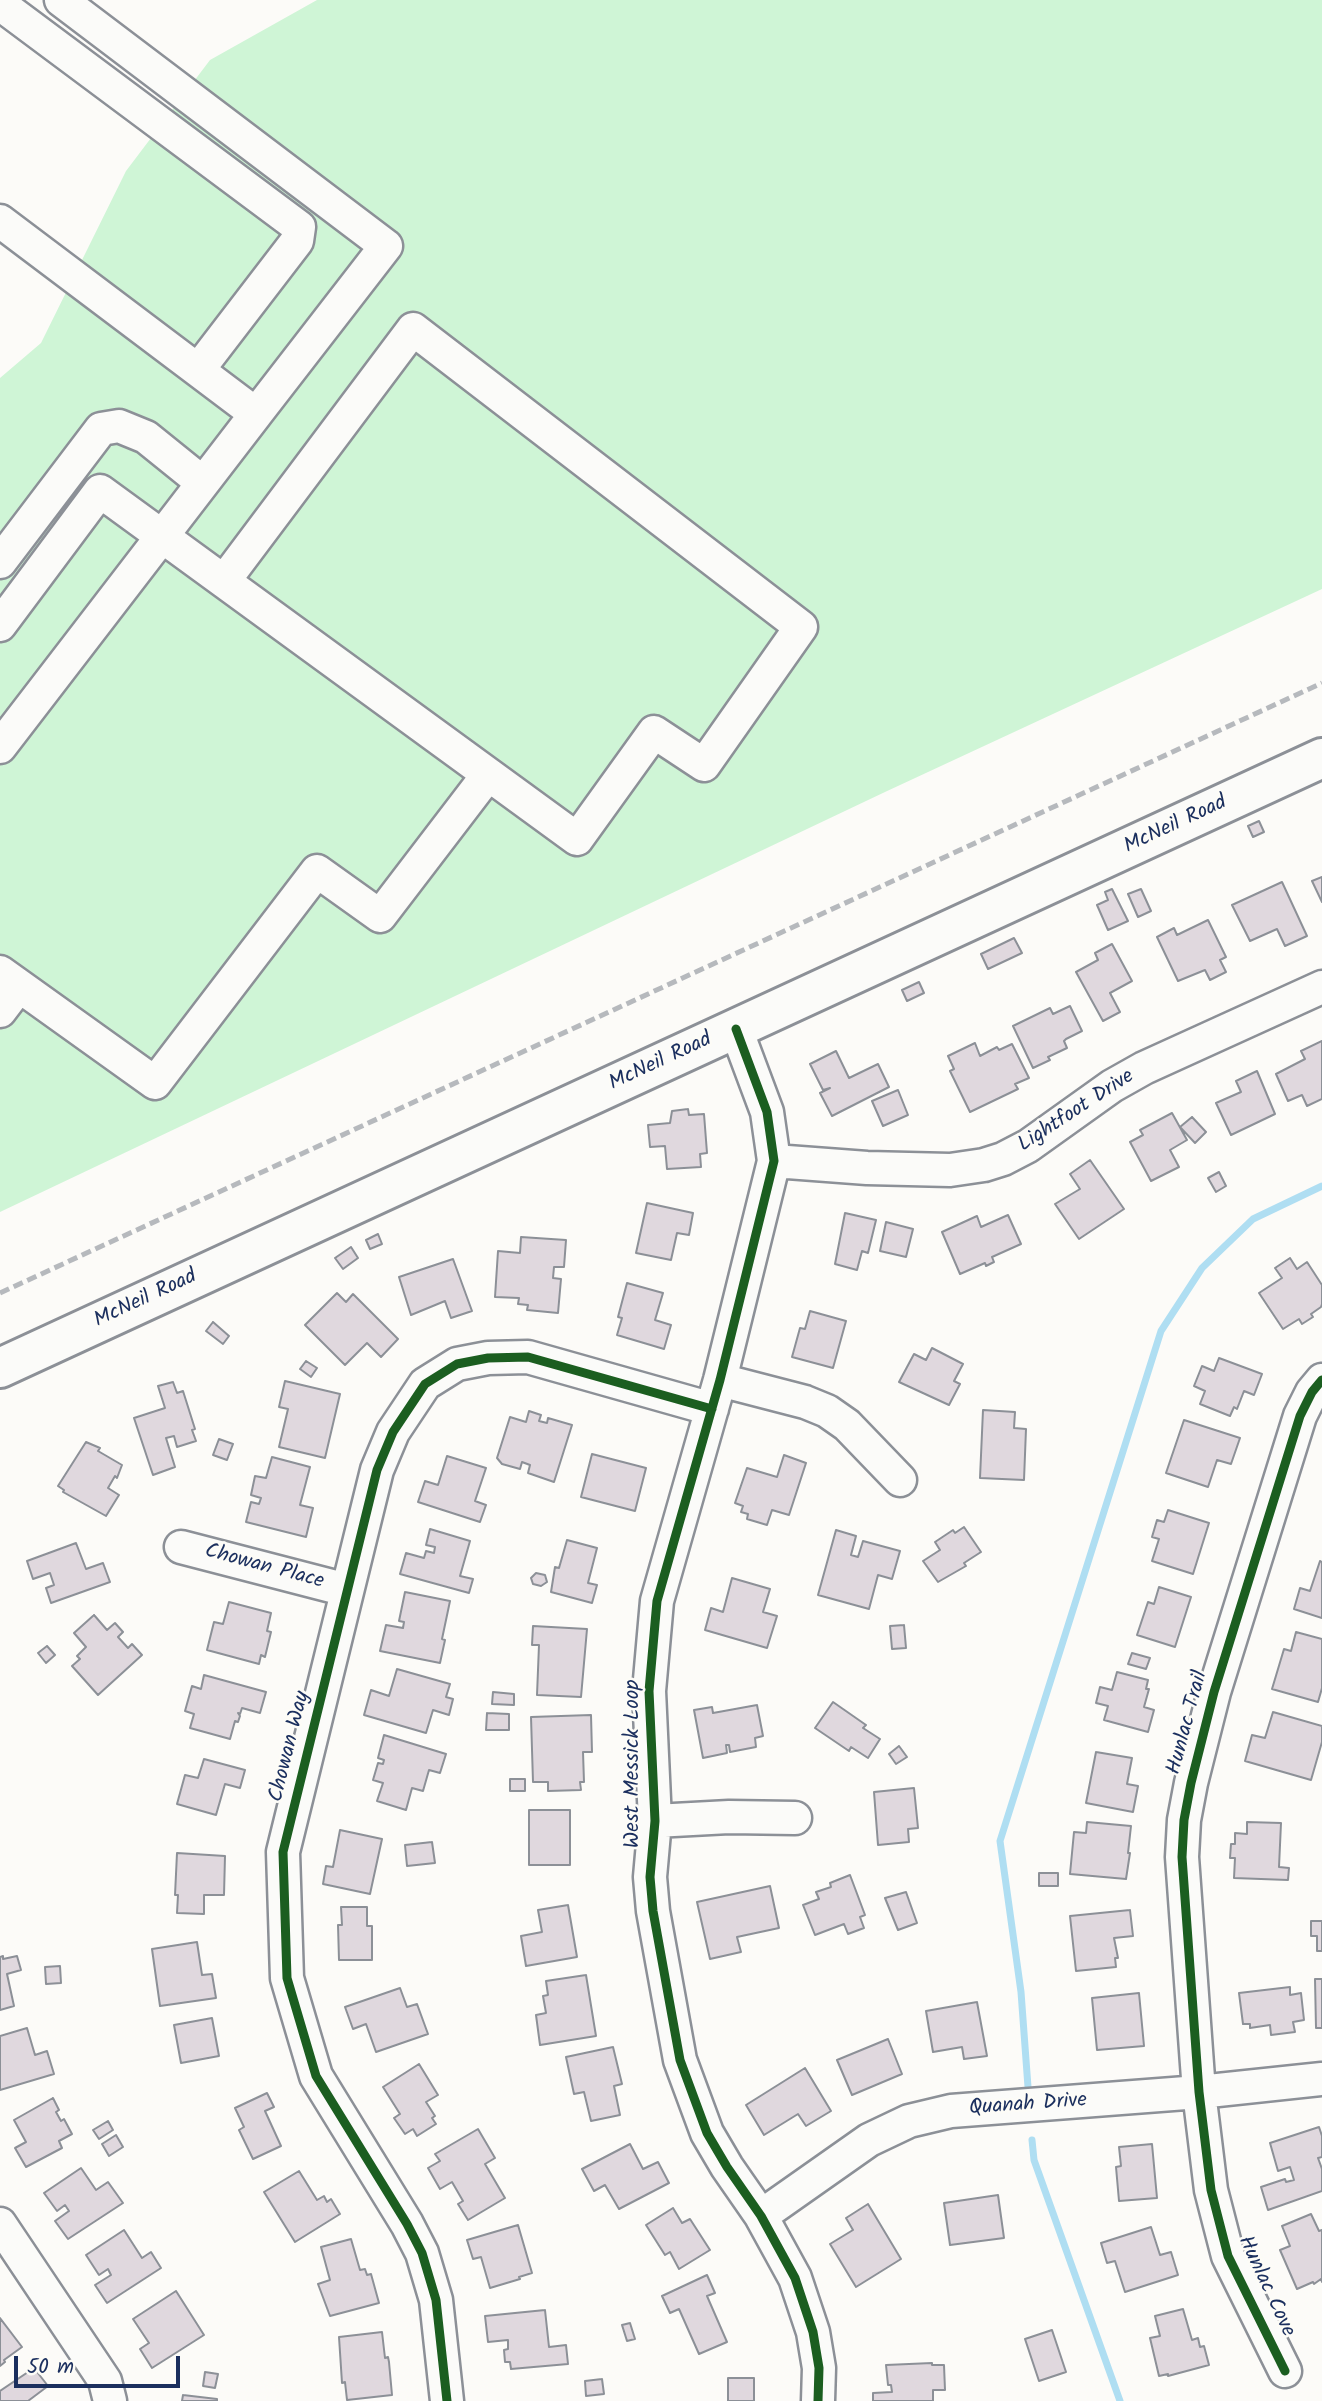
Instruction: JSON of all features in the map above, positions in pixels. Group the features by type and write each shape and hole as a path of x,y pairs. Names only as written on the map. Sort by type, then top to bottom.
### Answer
{"main road":[{"name":"McNeil Road","path":"0,1368 1322,758"}],"street":[{"path":"0,747 386,246 61,0"},
{"path":"0,4 299,227 297,241 198,370"},
{"path":"0,221 256,414"},
{"path":"0,625 100,491 487,776 577,839 654,732 704,765 801,627 413,329 224,581"},
{"path":"0,562 101,429 119,426 146,437 203,483"},
{"path":"0,1011 10,979 155,1083 317,871 380,916 487,776"},
{"name":"Lightfoot Drive","path":"774,1161 867,1168 950,1170 994,1162 1028,1146 1112,1086 1144,1068 1322,987"},
{"name":"West Messick Loop","path":"736,1028 767,1112 774,1161 716,1395 657,1601 649,1691 655,1821 650,1877 653,1911 680,2060 707,2133 761,2216 795,2278 809,2313 819,2368 818,2401"},
{"name":"Chowan Way","path":"447,2401 436,2300 422,2253 316,2076 287,1978 284,1852 377,1470 387,1444 425,1384 457,1364 488,1358 528,1357 716,1395 805,1402 827,1411 847,1425 900,1480"},
{"name":"Hunlac Trail","path":"1199,2092 1182,1857 1184,1820 1214,1692 1300,1416 1312,1392 1322,1380"},
{"name":"Chowan Place","path":"181,1547 347,1590"},
{"path":"655,1821 729,1817 795,1818"},
{"name":"Quanah Drive","path":"761,2216 869,2140 909,2121 951,2111 1199,2092 1322,2079"},
{"name":"Hunlac Cove","path":"1199,2092 1211,2190 1228,2256 1284,2371"},
{"path":"0,2224 104,2381 110,2401"}],"green space":[{"path":"317,0 1322,0 1322,589 885,792 0,1212 0,378 41,343 126,171 210,60"}],"building":[{"path":"1259,821 1264,832 1253,837 1248,826"},
{"path":"1322,877 1322,902 1312,881"},
{"path":"1282,882 1307,936 1285,946 1277,929 1250,941 1232,905"},
{"path":"1112,889 1128,921 1108,930 1097,905 1108,900 1105,892"},
{"path":"1141,889 1151,911 1138,917 1128,894"},
{"path":"1208,920 1226,957 1220,960 1226,972 1210,980 1205,970 1178,981 1157,937 1174,928 1177,935"},
{"path":"1014,938 1022,953 988,969 981,954"},
{"path":"1112,944 1132,981 1110,993 1120,1012 1103,1021 1076,972 1098,960 1095,953"},
{"path":"919,982 924,993 907,1001 902,990"},
{"path":"1070,1006 1082,1031 1064,1041 1067,1048 1033,1068 1013,1026 1050,1008 1053,1014"},
{"path":"1322,1041 1322,1099 1307,1106 1302,1095 1288,1101 1276,1074 1305,1059 1301,1051"},
{"path":"975,1043 980,1056 997,1047 999,1050 1012,1044 1029,1078 1015,1084 1018,1089 970,1112 950,1071 954,1069 948,1056"},
{"path":"836,1051 849,1078 878,1064 889,1087 832,1116 820,1093 830,1088 823,1090 810,1064"},
{"path":"1257,1071 1275,1114 1231,1135 1216,1103 1241,1092 1236,1081"},
{"path":"898,1090 908,1115 883,1126 872,1101"},
{"path":"688,1109 689,1115 704,1114 707,1153 700,1154 701,1167 667,1169 665,1146 650,1147 648,1125 670,1123 672,1111"},
{"path":"1172,1113 1187,1140 1170,1150 1179,1167 1151,1181 1130,1142 1143,1135 1140,1130"},
{"path":"1192,1117 1206,1132 1195,1143 1180,1127"},
{"path":"1090,1160 1124,1209 1079,1239 1055,1204 1080,1189 1070,1174"},
{"path":"1219,1172 1226,1186 1216,1192 1208,1178"},
{"path":"647,1203 693,1213 689,1235 677,1233 671,1260 636,1253"},
{"path":"845,1213 876,1220 868,1253 862,1251 857,1270 835,1264"},
{"path":"1008,1215 1021,1244 992,1257 994,1262 986,1266 985,1263 960,1274 942,1232 977,1216 981,1227"},
{"path":"886,1222 913,1229 906,1257 880,1251"},
{"path":"378,1234 382,1244 370,1249 366,1240"},
{"path":"521,1237 566,1240 564,1267 554,1267 553,1278 561,1279 558,1313 527,1310 528,1305 518,1304 519,1298 495,1297 498,1251 520,1253"},
{"path":"351,1247 358,1258 343,1269 335,1258"},
{"path":"1290,1258 1297,1269 1307,1262 1322,1285 1322,1304 1311,1314 1313,1317 1302,1324 1299,1319 1283,1329 1259,1293 1282,1278 1275,1268"},
{"path":"453,1259 472,1311 451,1318 445,1301 411,1315 399,1277"},
{"path":"627,1283 663,1293 655,1320 671,1325 664,1349 617,1335 622,1318 618,1317"},
{"path":"337,1293 346,1302 353,1294 398,1339 381,1357 367,1343 345,1365 305,1325"},
{"path":"810,1311 846,1321 833,1368 792,1357 800,1328 805,1329"},
{"path":"213,1322 229,1336 223,1344 206,1331"},
{"path":"932,1348 963,1364 954,1381 960,1384 949,1405 899,1382 914,1354 926,1360"},
{"path":"1219,1358 1262,1374 1254,1395 1244,1391 1237,1409 1234,1407 1230,1416 1200,1404 1205,1391 1194,1386 1202,1366 1214,1371"},
{"path":"306,1361 317,1368 311,1377 300,1369"},
{"path":"285,1381 340,1394 325,1458 279,1447 288,1409 279,1407"},
{"path":"173,1382 177,1393 183,1391 196,1441 177,1447 174,1436 166,1438 175,1467 153,1475 134,1418 165,1408 158,1386"},
{"path":"983,1410 1015,1412 1014,1428 1026,1429 1024,1480 980,1478"},
{"path":"529,1411 541,1415 539,1421 547,1423 548,1418 572,1425 554,1482 528,1473 530,1465 522,1462 520,1469 502,1464 497,1458 510,1417 526,1422"},
{"path":"1184,1420 1240,1438 1231,1464 1217,1460 1208,1487 1166,1473"},
{"path":"219,1439 233,1444 227,1460 213,1455"},
{"path":"86,1442 100,1448 98,1451 122,1465 117,1478 115,1476 108,1488 119,1495 106,1516 63,1492 58,1486"},
{"path":"592,1454 646,1468 635,1511 581,1497"},
{"path":"784,1455 806,1463 789,1515 772,1510 767,1525 747,1519 748,1514 741,1512 743,1506 735,1503 747,1468 777,1477"},
{"path":"447,1456 486,1468 475,1501 486,1505 480,1522 418,1502 425,1481 438,1485"},
{"path":"272,1457 310,1467 300,1505 313,1508 306,1537 246,1522 251,1502 259,1504 261,1498 251,1495 255,1476 266,1478"},
{"path":"1168,1510 1209,1523 1193,1574 1152,1561 1159,1539 1152,1537 1157,1520 1164,1522"},
{"path":"964,1527 981,1552 964,1563 966,1566 938,1582 923,1561 940,1550 935,1542 953,1530 955,1533"},
{"path":"430,1529 470,1541 460,1576 473,1579 469,1593 400,1574 406,1553 424,1558 426,1551 434,1553 435,1547 426,1545"},
{"path":"836,1530 856,1536 851,1555 858,1557 863,1541 900,1551 892,1579 878,1575 869,1609 818,1595"},
{"path":"567,1540 597,1548 588,1583 597,1585 592,1603 551,1592 555,1567 559,1568"},
{"path":"76,1543 86,1569 103,1563 110,1582 51,1603 46,1588 54,1585 50,1573 33,1579 27,1561"},
{"path":"1320,1561 1322,1618 1294,1609 1300,1588 1310,1591"},
{"path":"536,1573 545,1575 547,1582 541,1586 533,1584 531,1578"},
{"path":"732,1578 770,1589 763,1612 777,1616 767,1648 705,1630 711,1608 723,1612"},
{"path":"1159,1587 1191,1597 1175,1647 1137,1635 1148,1602 1154,1604"},
{"path":"405,1592 450,1601 440,1663 380,1651 386,1625 403,1628 404,1622 399,1621"},
{"path":"229,1602 271,1613 267,1631 271,1632 265,1657 261,1655 259,1664 207,1650 214,1622 223,1624"},
{"path":"94,1615 107,1630 115,1623 123,1632 118,1637 128,1648 132,1644 142,1655 98,1695 72,1666 80,1659 77,1656 86,1647 74,1633"},
{"path":"904,1625 906,1648 892,1649 890,1626"},
{"path":"533,1626 587,1629 581,1697 537,1695 539,1645 532,1645"},
{"path":"1296,1632 1322,1639 1322,1688 1318,1702 1272,1689 1284,1649 1291,1651"},
{"path":"47,1646 55,1655 46,1663 38,1653"},
{"path":"1132,1653 1150,1658 1146,1669 1128,1664"},
{"path":"397,1669 450,1684 446,1697 453,1699 449,1715 433,1710 426,1733 364,1715 371,1690 389,1696"},
{"path":"1117,1672 1148,1680 1146,1689 1149,1689 1144,1707 1154,1710 1148,1732 1104,1720 1108,1706 1096,1703 1100,1687 1112,1690"},
{"path":"204,1675 266,1692 260,1713 242,1708 240,1714 238,1713 240,1716 238,1722 235,1721 230,1739 190,1728 194,1714 185,1711 192,1686 201,1689"},
{"path":"493,1692 514,1694 514,1705 492,1704"},
{"path":"833,1702 866,1725 863,1728 880,1739 868,1758 851,1747 849,1751 815,1728"},
{"path":"757,1705 763,1736 755,1738 756,1747 730,1752 729,1745 726,1745 727,1753 703,1758 694,1710 712,1707 713,1713"},
{"path":"1273,1712 1322,1726 1322,1742 1311,1780 1245,1761 1252,1735 1265,1738"},
{"path":"487,1713 509,1714 509,1730 486,1730"},
{"path":"591,1715 592,1752 583,1752 584,1782 580,1782 581,1790 548,1791 548,1782 533,1782 531,1717"},
{"path":"384,1735 446,1754 440,1773 429,1770 423,1791 412,1788 406,1810 377,1801 383,1783 373,1780 378,1763 383,1764 384,1760 378,1758"},
{"path":"899,1746 907,1757 896,1764 889,1754"},
{"path":"1096,1752 1132,1758 1127,1784 1138,1786 1133,1812 1086,1803"},
{"path":"204,1759 245,1770 240,1788 225,1784 216,1815 177,1804 185,1775 198,1778"},
{"path":"510,1779 525,1779 525,1791 510,1791"},
{"path":"914,1788 918,1828 908,1829 909,1842 878,1845 874,1792"},
{"path":"529,1810 570,1810 570,1865 529,1865"},
{"path":"1087,1822 1131,1826 1126,1879 1070,1874 1074,1832 1086,1833"},
{"path":"1247,1822 1281,1823 1279,1867 1289,1868 1288,1880 1234,1878 1235,1858 1230,1858 1231,1844 1235,1844 1235,1833 1247,1834"},
{"path":"340,1830 382,1839 370,1894 323,1884 326,1866 333,1867"},
{"path":"432,1842 435,1863 407,1866 405,1845"},
{"path":"177,1853 225,1856 224,1895 204,1895 204,1914 177,1913"},
{"path":"1039,1873 1058,1873 1058,1886 1039,1886"},
{"path":"850,1875 865,1915 860,1917 864,1928 848,1934 844,1924 815,1935 803,1905 819,1899 816,1892 831,1887 830,1883"},
{"path":"770,1886 779,1928 737,1937 741,1952 710,1959 697,1902"},
{"path":"906,1892 917,1923 898,1930 885,1898"},
{"path":"568,1905 577,1957 526,1966 521,1936 542,1932 538,1910"},
{"path":"341,1907 367,1907 367,1926 372,1926 372,1960 339,1960 338,1925 342,1925"},
{"path":"1130,1910 1133,1936 1114,1938 1118,1958 1115,1958 1116,1967 1076,1971 1070,1916"},
{"path":"1311,1921 1322,1921 1322,1951 1317,1951 1317,1936 1311,1936"},
{"path":"197,1942 202,1975 212,1974 216,1998 160,2006 152,1949"},
{"path":"3,1956 3,1959 17,1956 21,1970 7,1974 14,2006 0,2010 0,1957"},
{"path":"60,1966 61,1983 46,1984 45,1967"},
{"path":"586,1975 596,2036 540,2045 536,2015 546,2013 543,1996 548,1995 546,1981"},
{"path":"1315,1979 1322,1979 1322,2028 1316,2028"},
{"path":"1290,1987 1290,1995 1301,1993 1304,2020 1293,2022 1295,2032 1271,2035 1270,2025 1250,2028 1250,2024 1243,2024 1239,1993"},
{"path":"400,1988 407,2007 417,2004 428,2034 376,2052 366,2024 353,2029 345,2007"},
{"path":"1139,1993 1144,2046 1097,2050 1092,1998"},
{"path":"977,2002 987,2056 964,2059 962,2047 933,2052 926,2011"},
{"path":"212,2018 219,2056 181,2063 174,2025"},
{"path":"27,2028 35,2055 47,2051 54,2074 0,2090 0,2036"},
{"path":"888,2039 902,2074 852,2095 837,2060"},
{"path":"613,2047 622,2084 614,2086 620,2115 591,2121 584,2092 574,2094 566,2057"},
{"path":"419,2064 438,2095 426,2102 435,2116 432,2118 436,2124 417,2136 413,2129 405,2134 394,2118 400,2114 383,2087"},
{"path":"805,2068 831,2111 806,2126 798,2114 764,2135 746,2105"},
{"path":"267,2093 274,2107 265,2111 281,2146 253,2159 239,2130 244,2127 235,2108"},
{"path":"53,2098 59,2110 56,2112 61,2121 64,2119 72,2134 59,2141 62,2148 26,2167 15,2148 26,2142 14,2120"},
{"path":"108,2121 113,2130 99,2139 93,2130"},
{"path":"1319,2127 1322,2136 1322,2157 1318,2158 1322,2169 1322,2191 1268,2210 1261,2187 1285,2179 1286,2182 1294,2180 1290,2167 1278,2171 1270,2143"},
{"path":"478,2129 495,2158 485,2164 505,2198 468,2220 458,2204 463,2201 452,2182 440,2189 428,2168 440,2161 435,2154"},
{"path":"116,2135 123,2147 109,2156 102,2144"},
{"path":"630,2144 643,2169 658,2162 669,2183 619,2209 605,2185 594,2191 582,2169"},
{"path":"1152,2144 1157,2198 1119,2201 1116,2167 1121,2166 1119,2147"},
{"path":"81,2168 96,2190 108,2182 123,2203 68,2239 55,2221 69,2211 65,2205 57,2211 44,2193"},
{"path":"299,2171 317,2200 324,2196 327,2202 331,2199 340,2214 295,2242 264,2192"},
{"path":"998,2195 1004,2238 950,2245 944,2203"},
{"path":"868,2204 901,2259 856,2287 830,2244 853,2230 846,2218"},
{"path":"673,2208 682,2223 690,2219 710,2250 679,2269 670,2252 665,2255 646,2225"},
{"path":"1311,2214 1319,2231 1322,2230 1322,2282 1321,2279 1297,2289 1280,2250 1290,2246 1282,2226"},
{"path":"518,2225 532,2273 490,2288 481,2257 473,2259 467,2240"},
{"path":"1151,2227 1160,2255 1171,2252 1178,2275 1125,2292 1115,2261 1107,2263 1101,2243"},
{"path":"124,2230 142,2258 151,2252 161,2268 107,2303 95,2285 111,2275 108,2269 99,2275 86,2255"},
{"path":"351,2239 360,2270 365,2269 367,2275 371,2274 379,2303 330,2316 318,2284 330,2280 321,2247"},
{"path":"707,2275 715,2293 707,2296 727,2342 699,2354 679,2309 670,2313 662,2296"},
{"path":"176,2291 204,2335 152,2368 140,2349 149,2343 133,2319"},
{"path":"1183,2309 1192,2340 1198,2338 1200,2347 1204,2346 1209,2365 1159,2376 1150,2338 1160,2336 1155,2316"},
{"path":"545,2310 549,2347 566,2345 568,2364 511,2369 510,2362 505,2362 504,2350 508,2349 508,2340 488,2342 485,2316"},
{"path":"0,2318 22,2347 0,2366"},
{"path":"630,2323 635,2339 627,2341 622,2325"},
{"path":"1052,2330 1066,2372 1039,2381 1025,2339"},
{"path":"382,2332 385,2358 388,2357 389,2362 392,2395 347,2400 345,2382 342,2383 339,2337"},
{"path":"886,2365 944,2365 945,2390 933,2390 933,2401 873,2401 873,2393 892,2392 891,2385 888,2385"},
{"path":"34,2368 48,2386 28,2401 0,2401 0,2391"},
{"path":"205,2372 218,2374 215,2388 203,2386"},
{"path":"728,2378 754,2378 754,2401 728,2401"},
{"path":"602,2379 604,2394 586,2396 585,2381"},
{"path":"183,2395 217,2399 217,2401 182,2401"}],"waterway":[{"path":"1028,2087 1021,1992 1000,1841 1161,1331 1202,1268 1253,1219 1322,1186"},
{"path":"1032,2140 1034,2160 1120,2401"}],"railway":[{"path":"0,1293 1322,683"}],"cycle path":[{"path":"736,1029 767,1112 774,1161 720,1380 657,1601 649,1691 655,1821 650,1877 653,1911 680,2060 707,2133 761,2216 795,2278 813,2332 819,2368 818,2401"},
{"path":"447,2401 436,2300 422,2253 316,2076 287,1978 283,1852 377,1470 393,1432 425,1384 457,1364 488,1358 528,1357 712,1409"},
{"path":"1285,2371 1228,2256 1211,2190 1199,2092 1182,1857 1184,1820 1191,1783 1214,1692 1300,1416 1312,1392 1322,1380"}]}
